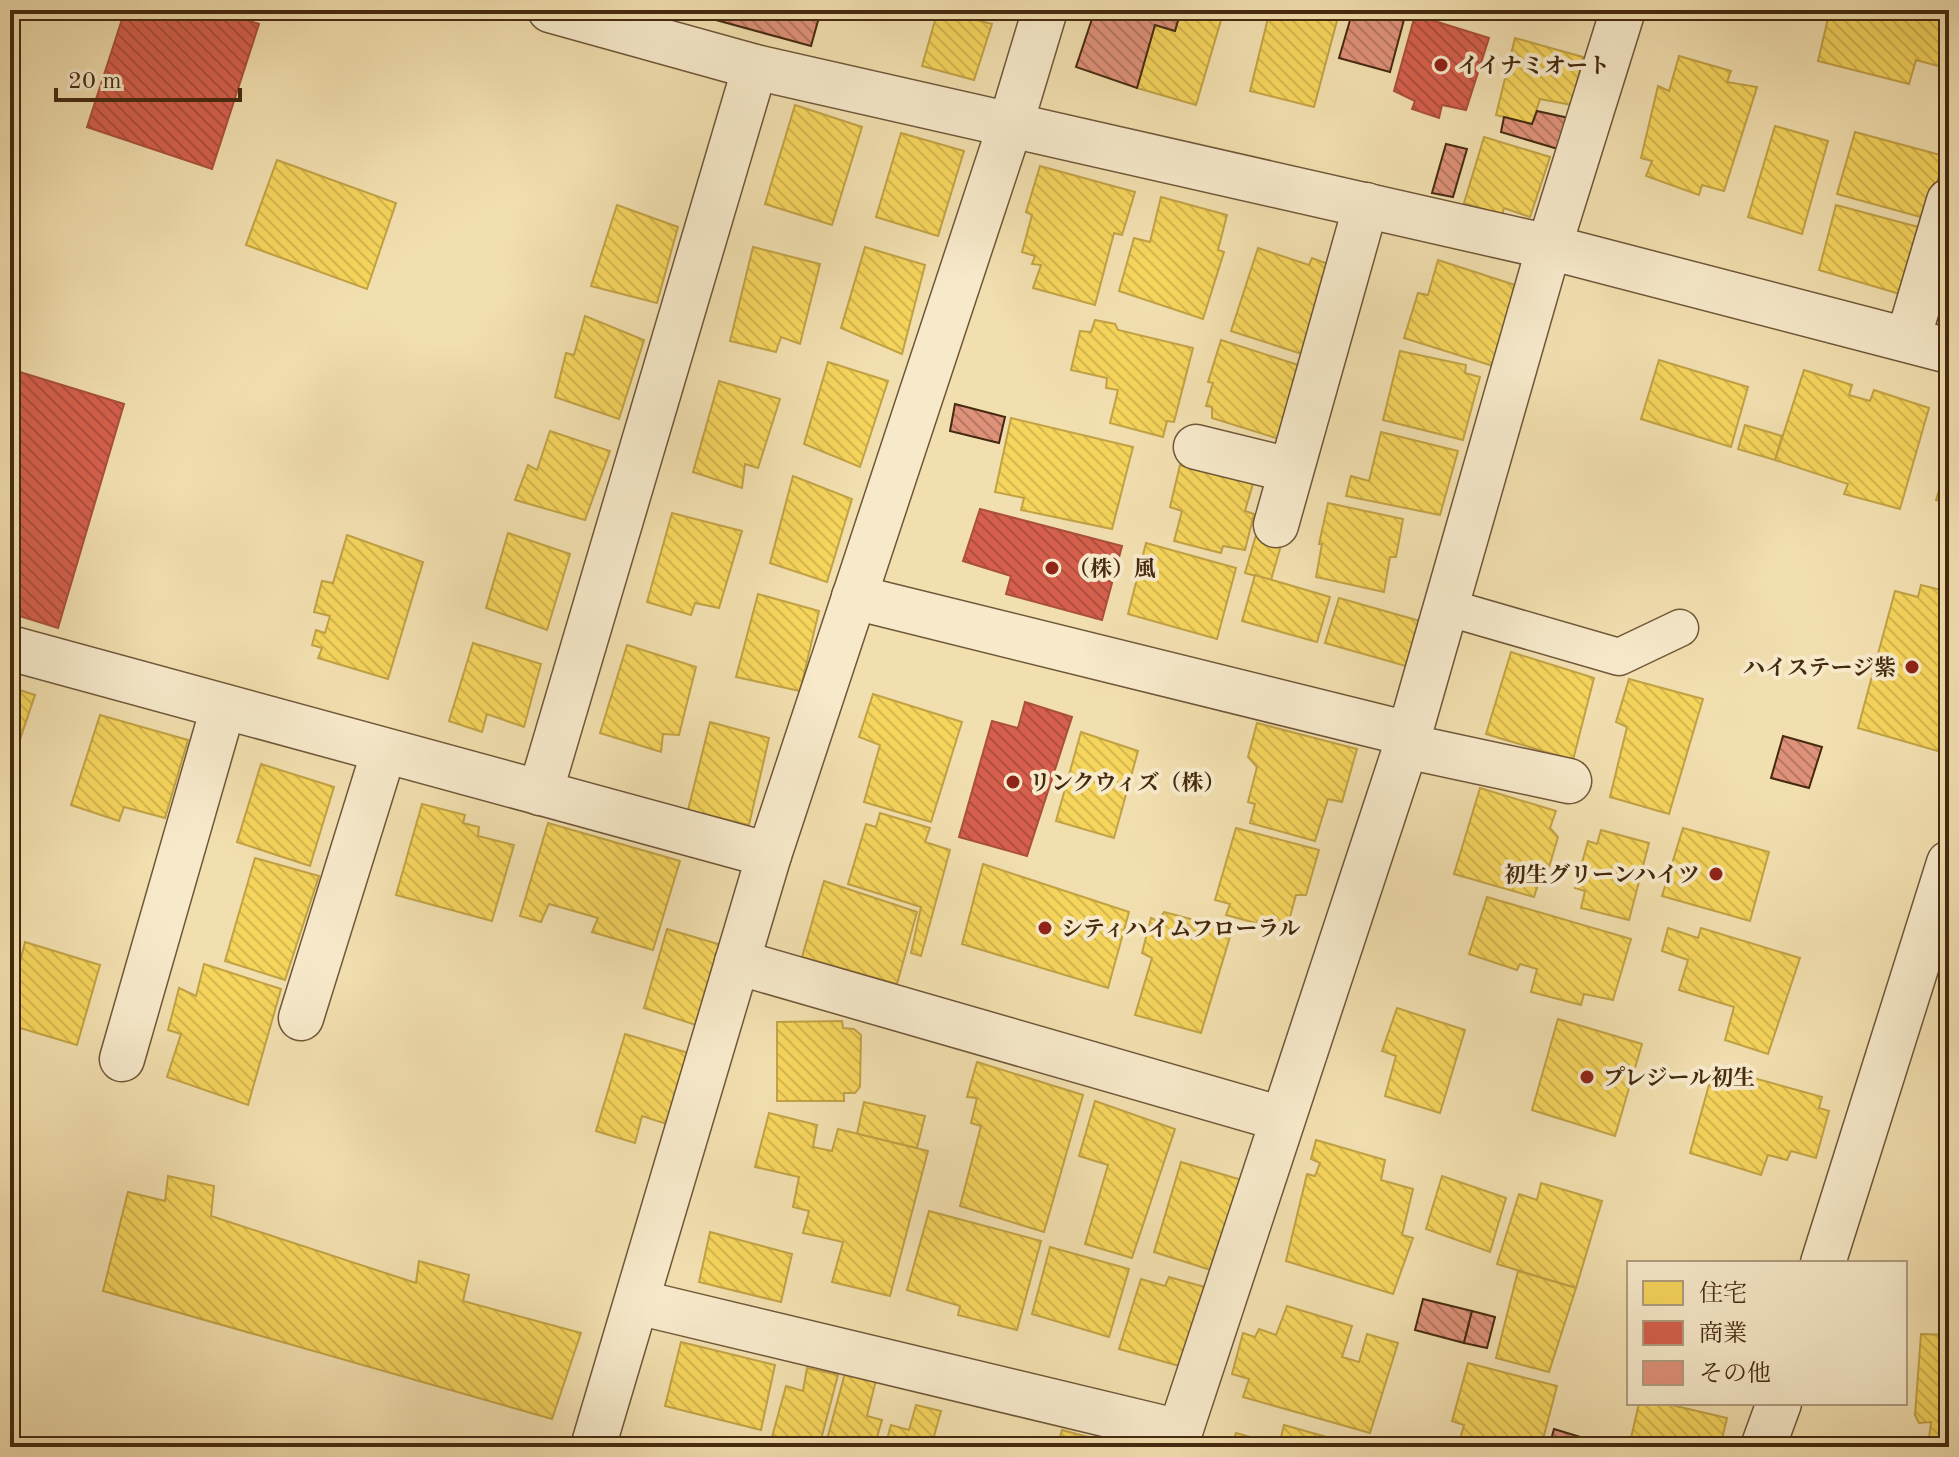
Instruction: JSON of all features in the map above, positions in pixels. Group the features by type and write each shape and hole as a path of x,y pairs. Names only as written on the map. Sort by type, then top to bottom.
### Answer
{"street":[{"path":"550,10 755,67 1549,247 1949,351"},
{"path":"593,1447 769,855 1011,123 1045,10"},
{"path":"637,1302 1178,1440 1407,740 1549,247 1623,10"},
{"path":"540,793 755,67"},
{"path":"1908,339 1949,201"},
{"path":"1276,525 1366,205"},
{"path":"1196,447 1290,470"},
{"path":"854,597 1569,781"},
{"path":"10,648 769,855"},
{"path":"122,1059 223,708"},
{"path":"301,1018 384,751"},
{"path":"1824,1261 1949,863"},
{"path":"737,962 1282,1119"},
{"path":"1763,1447 1778,1405"}],"lane":[{"path":"1446,607 1619,657 1680,628"}],"building: 住宅":[{"path":"938,10 992,24 974,80 922,66"},
{"path":"1181,10 1224,10 1196,105 1137,88 1155,25 1175,31"},
{"path":"1270,10 1330,10 1339,13 1314,107 1250,91"},
{"path":"1830,10 1949,10 1949,69 1916,60 1909,84 1818,61"},
{"path":"1515,38 1583,57 1572,105 1540,99 1532,124 1496,115"},
{"path":"1679,56 1731,71 1727,82 1757,87 1724,191 1702,185 1699,195 1646,176 1652,161 1641,158 1658,86 1669,91"},
{"path":"795,105 862,127 832,225 765,204"},
{"path":"1775,126 1828,141 1802,234 1748,217"},
{"path":"1855,132 1944,156 1928,219 1837,194"},
{"path":"901,133 964,151 938,236 876,217"},
{"path":"1484,137 1550,157 1530,217 1504,208 1502,215 1464,203"},
{"path":"277,160 396,203 367,289 246,245"},
{"path":"1040,166 1135,192 1122,235 1114,233 1095,305 1033,288 1041,265 1032,264 1035,256 1022,252 1032,215 1026,212"},
{"path":"1161,197 1227,215 1218,250 1224,252 1203,319 1119,291 1134,238 1150,242"},
{"path":"617,205 678,227 657,303 591,286"},
{"path":"1836,205 1922,228 1903,295 1819,270"},
{"path":"753,247 820,264 800,344 781,337 776,352 730,341"},
{"path":"865,247 925,265 902,354 841,328"},
{"path":"1258,248 1309,265 1312,258 1331,265 1305,355 1231,331"},
{"path":"1438,260 1518,286 1493,366 1404,338 1418,293 1428,295"},
{"path":"1949,260 1949,315 1935,310"},
{"path":"585,316 644,340 619,419 555,397 566,353 574,355"},
{"path":"1095,320 1115,324 1118,330 1193,348 1174,422 1167,421 1163,437 1110,423 1118,390 1106,388 1107,378 1071,370 1080,331 1091,332"},
{"path":"1221,340 1298,365 1279,439 1212,418 1212,407 1206,406 1213,383 1208,382"},
{"path":"1400,351 1466,365 1465,373 1480,377 1463,440 1383,420"},
{"path":"1659,360 1748,387 1731,447 1641,419"},
{"path":"828,362 888,381 860,467 804,444"},
{"path":"1804,370 1852,385 1849,395 1870,401 1874,390 1929,408 1900,509 1844,494 1848,484 1775,460"},
{"path":"719,381 780,399 758,468 745,464 742,488 693,472"},
{"path":"1011,418 1133,447 1112,529 1021,510 1024,498 995,492"},
{"path":"1745,425 1782,436 1775,460 1738,449"},
{"path":"550,431 610,451 585,520 515,500 528,465 537,470"},
{"path":"1381,432 1458,451 1440,515 1346,496 1351,476 1369,481"},
{"path":"1949,458 1949,504 1936,500"},
{"path":"1189,460 1254,480 1245,511 1254,514 1245,550 1223,546 1221,553 1174,541 1182,511 1170,507 1180,465 1186,467"},
{"path":"793,476 852,499 827,582 770,563"},
{"path":"1328,503 1403,519 1396,557 1390,557 1384,592 1316,577"},
{"path":"672,513 742,531 719,608 695,603 691,615 647,602"},
{"path":"1258,528 1284,535 1271,580 1245,573"},
{"path":"508,533 570,554 547,630 486,608"},
{"path":"347,535 423,562 388,679 318,658 322,648 312,645 316,630 325,633 330,616 314,612 322,581 333,583"},
{"path":"1146,543 1236,568 1217,639 1128,614"},
{"path":"1255,575 1330,597 1317,642 1242,621"},
{"name":"ハイステージ紫","path":"1921,585 1949,592 1948,754 1858,728 1895,591 1918,597"},
{"path":"758,594 819,611 800,691 736,677"},
{"path":"1339,598 1420,621 1406,666 1325,643"},
{"path":"473,643 541,664 524,727 487,714 482,732 449,721"},
{"path":"627,645 696,667 679,735 663,734 661,752 600,733"},
{"path":"1511,652 1594,678 1573,760 1486,734"},
{"path":"1629,679 1703,699 1669,814 1610,797 1627,727 1616,722"},
{"path":"10,687 35,695 10,769"},
{"path":"873,694 962,722 931,822 864,802 880,745 859,737"},
{"path":"100,715 188,740 165,818 124,807 119,821 71,805"},
{"path":"710,722 769,738 749,825 688,810"},
{"path":"1257,723 1357,749 1342,802 1328,799 1315,841 1250,823 1255,804 1248,802 1257,767 1248,757"},
{"path":"1081,732 1138,751 1114,838 1056,821"},
{"path":"261,764 334,787 310,866 237,842"},
{"path":"1480,788 1556,811 1550,828 1558,837 1544,884 1538,885 1534,897 1454,874"},
{"path":"422,804 465,815 463,823 479,827 478,836 514,845 492,921 396,895"},
{"path":"880,813 930,828 925,842 950,850 921,956 911,953 921,907 848,884 866,824 876,827"},
{"path":"548,823 680,861 653,950 592,932 598,918 549,904 541,922 520,916"},
{"path":"1236,828 1319,850 1306,895 1296,895 1286,931 1226,915 1230,904 1215,900"},
{"name":"初生グリーンハイツ","path":"1683,828 1769,852 1750,921 1662,896"},
{"path":"1601,830 1649,843 1629,920 1581,908 1585,891 1575,888 1588,841 1597,844"},
{"path":"255,858 319,876 285,980 225,961"},
{"name":"シティハイムフローラル","path":"983,864 1129,912 1108,988 962,944"},
{"path":"824,881 917,912 897,984 802,957"},
{"path":"1487,897 1631,939 1613,1000 1584,994 1581,1005 1531,992 1537,969 1520,964 1517,970 1469,954"},
{"path":"1164,912 1232,930 1201,1033 1135,1015 1152,958 1142,953 1151,918 1158,921"},
{"path":"1668,928 1698,938 1701,928 1800,958 1768,1054 1725,1040 1734,1007 1679,990 1688,960 1662,951"},
{"path":"667,929 725,946 702,1027 644,1008"},
{"path":"25,942 100,965 77,1045 10,1025 10,1003"},
{"path":"204,964 281,989 248,1105 167,1077 181,1034 168,1030 179,988 196,996"},
{"path":"1397,1008 1465,1030 1440,1113 1385,1096 1396,1056 1382,1051"},
{"name":"プレジール初生","path":"1558,1019 1642,1044 1615,1136 1532,1110"},
{"path":"842,1021 843,1028 854,1029 861,1035 860,1087 855,1093 844,1093 844,1101 777,1101 777,1022"},
{"path":"625,1034 695,1055 673,1126 642,1116 635,1143 596,1131"},
{"path":"977,1062 1083,1095 1044,1232 960,1206 981,1126 971,1123 977,1098 967,1097"},
{"path":"1714,1067 1822,1097 1819,1108 1829,1111 1816,1158 1791,1151 1787,1160 1768,1155 1761,1175 1690,1153"},
{"path":"1095,1101 1175,1129 1132,1258 1085,1244 1108,1165 1079,1156"},
{"path":"864,1102 925,1116 917,1148 857,1134"},
{"path":"769,1113 817,1125 813,1147 832,1151 838,1129 928,1151 890,1296 832,1282 843,1242 803,1233 809,1211 793,1207 799,1177 755,1167"},
{"path":"1316,1140 1385,1160 1381,1180 1413,1189 1402,1235 1413,1238 1393,1294 1286,1261 1307,1174 1315,1176 1320,1163 1311,1159"},
{"path":"1181,1162 1245,1181 1217,1272 1154,1252"},
{"path":"168,1176 214,1186 211,1216 416,1283 419,1261 469,1275 463,1301 581,1333 552,1419 103,1291 128,1192 165,1201"},
{"path":"1442,1176 1506,1198 1490,1252 1426,1229"},
{"path":"1541,1183 1602,1201 1576,1288 1497,1264 1519,1194 1537,1200"},
{"path":"929,1211 1041,1241 1017,1330 958,1315 960,1306 907,1290"},
{"path":"710,1232 792,1254 781,1302 699,1282"},
{"path":"1050,1247 1129,1269 1109,1337 1032,1314"},
{"path":"1518,1271 1576,1288 1549,1372 1496,1358"},
{"path":"1169,1277 1208,1288 1183,1367 1119,1349 1141,1279 1165,1286"},
{"path":"1287,1306 1352,1326 1342,1357 1359,1362 1367,1334 1398,1343 1370,1433 1243,1397 1249,1379 1232,1374 1243,1333 1255,1337 1259,1329 1276,1335"},
{"path":"1921,1334 1949,1335 1949,1447 1928,1447 1931,1422 1919,1423 1915,1415"},
{"path":"681,1342 775,1365 761,1430 665,1406"},
{"path":"1468,1363 1557,1386 1541,1447 1458,1447 1464,1425 1452,1421"},
{"path":"807,1368 838,1375 819,1447 807,1447 772,1437 786,1386 803,1391"},
{"path":"845,1373 876,1380 867,1416 882,1420 874,1447 825,1447"},
{"path":"916,1405 941,1411 931,1447 885,1447 891,1425 909,1430"},
{"path":"1639,1405 1672,1405 1727,1418 1720,1447 1629,1447"},
{"path":"1284,1425 1359,1446 1232,1447 1236,1433 1279,1445"},
{"path":"1062,1430 1125,1447 1057,1447"},
{"path":"1829,1440 1853,1447 1826,1447"}],"building: 商業":[{"path":"125,10 218,10 259,24 212,169 87,127"},
{"name":"イイナミオート","path":"1415,15 1489,38 1466,110 1442,105 1439,118 1412,109 1415,101 1394,91"},
{"path":"10,369 124,404 58,628 10,613"},
{"name":"（株）風","path":"980,509 1122,546 1102,620 1006,594 1011,576 963,561"},
{"name":"リンクウィズ（株）","path":"1025,702 1072,717 1027,856 959,837 992,721 1018,728"}],"building: その他":[{"path":"719,10 821,10 811,46 716,20"},
{"path":"1095,10 1181,10 1175,31 1155,25 1137,88 1076,67"},
{"path":"1353,10 1386,10 1405,16 1390,72 1339,58"},
{"path":"1537,111 1578,120 1568,152 1501,132 1504,117 1532,124"},
{"path":"1446,144 1467,149 1453,197 1432,193"},
{"path":"955,404 1005,417 999,443 950,431"},
{"path":"1783,736 1822,747 1809,788 1771,778"},
{"path":"1423,1299 1472,1311 1464,1343 1415,1330"},
{"path":"1472,1311 1495,1317 1487,1348 1464,1343"},
{"path":"1554,1429 1600,1443 1599,1447 1549,1447"}],"place":[{"name":"イイナミオート","path":"1441,65"},
{"name":"（株）風","path":"1052,568"},
{"name":"ハイステージ紫","path":"1912,667"},
{"name":"リンクウィズ（株）","path":"1013,782"},
{"name":"初生グリーンハイツ","path":"1716,874"},
{"name":"シティハイムフローラル","path":"1045,928"},
{"name":"プレジール初生","path":"1587,1077"}]}
